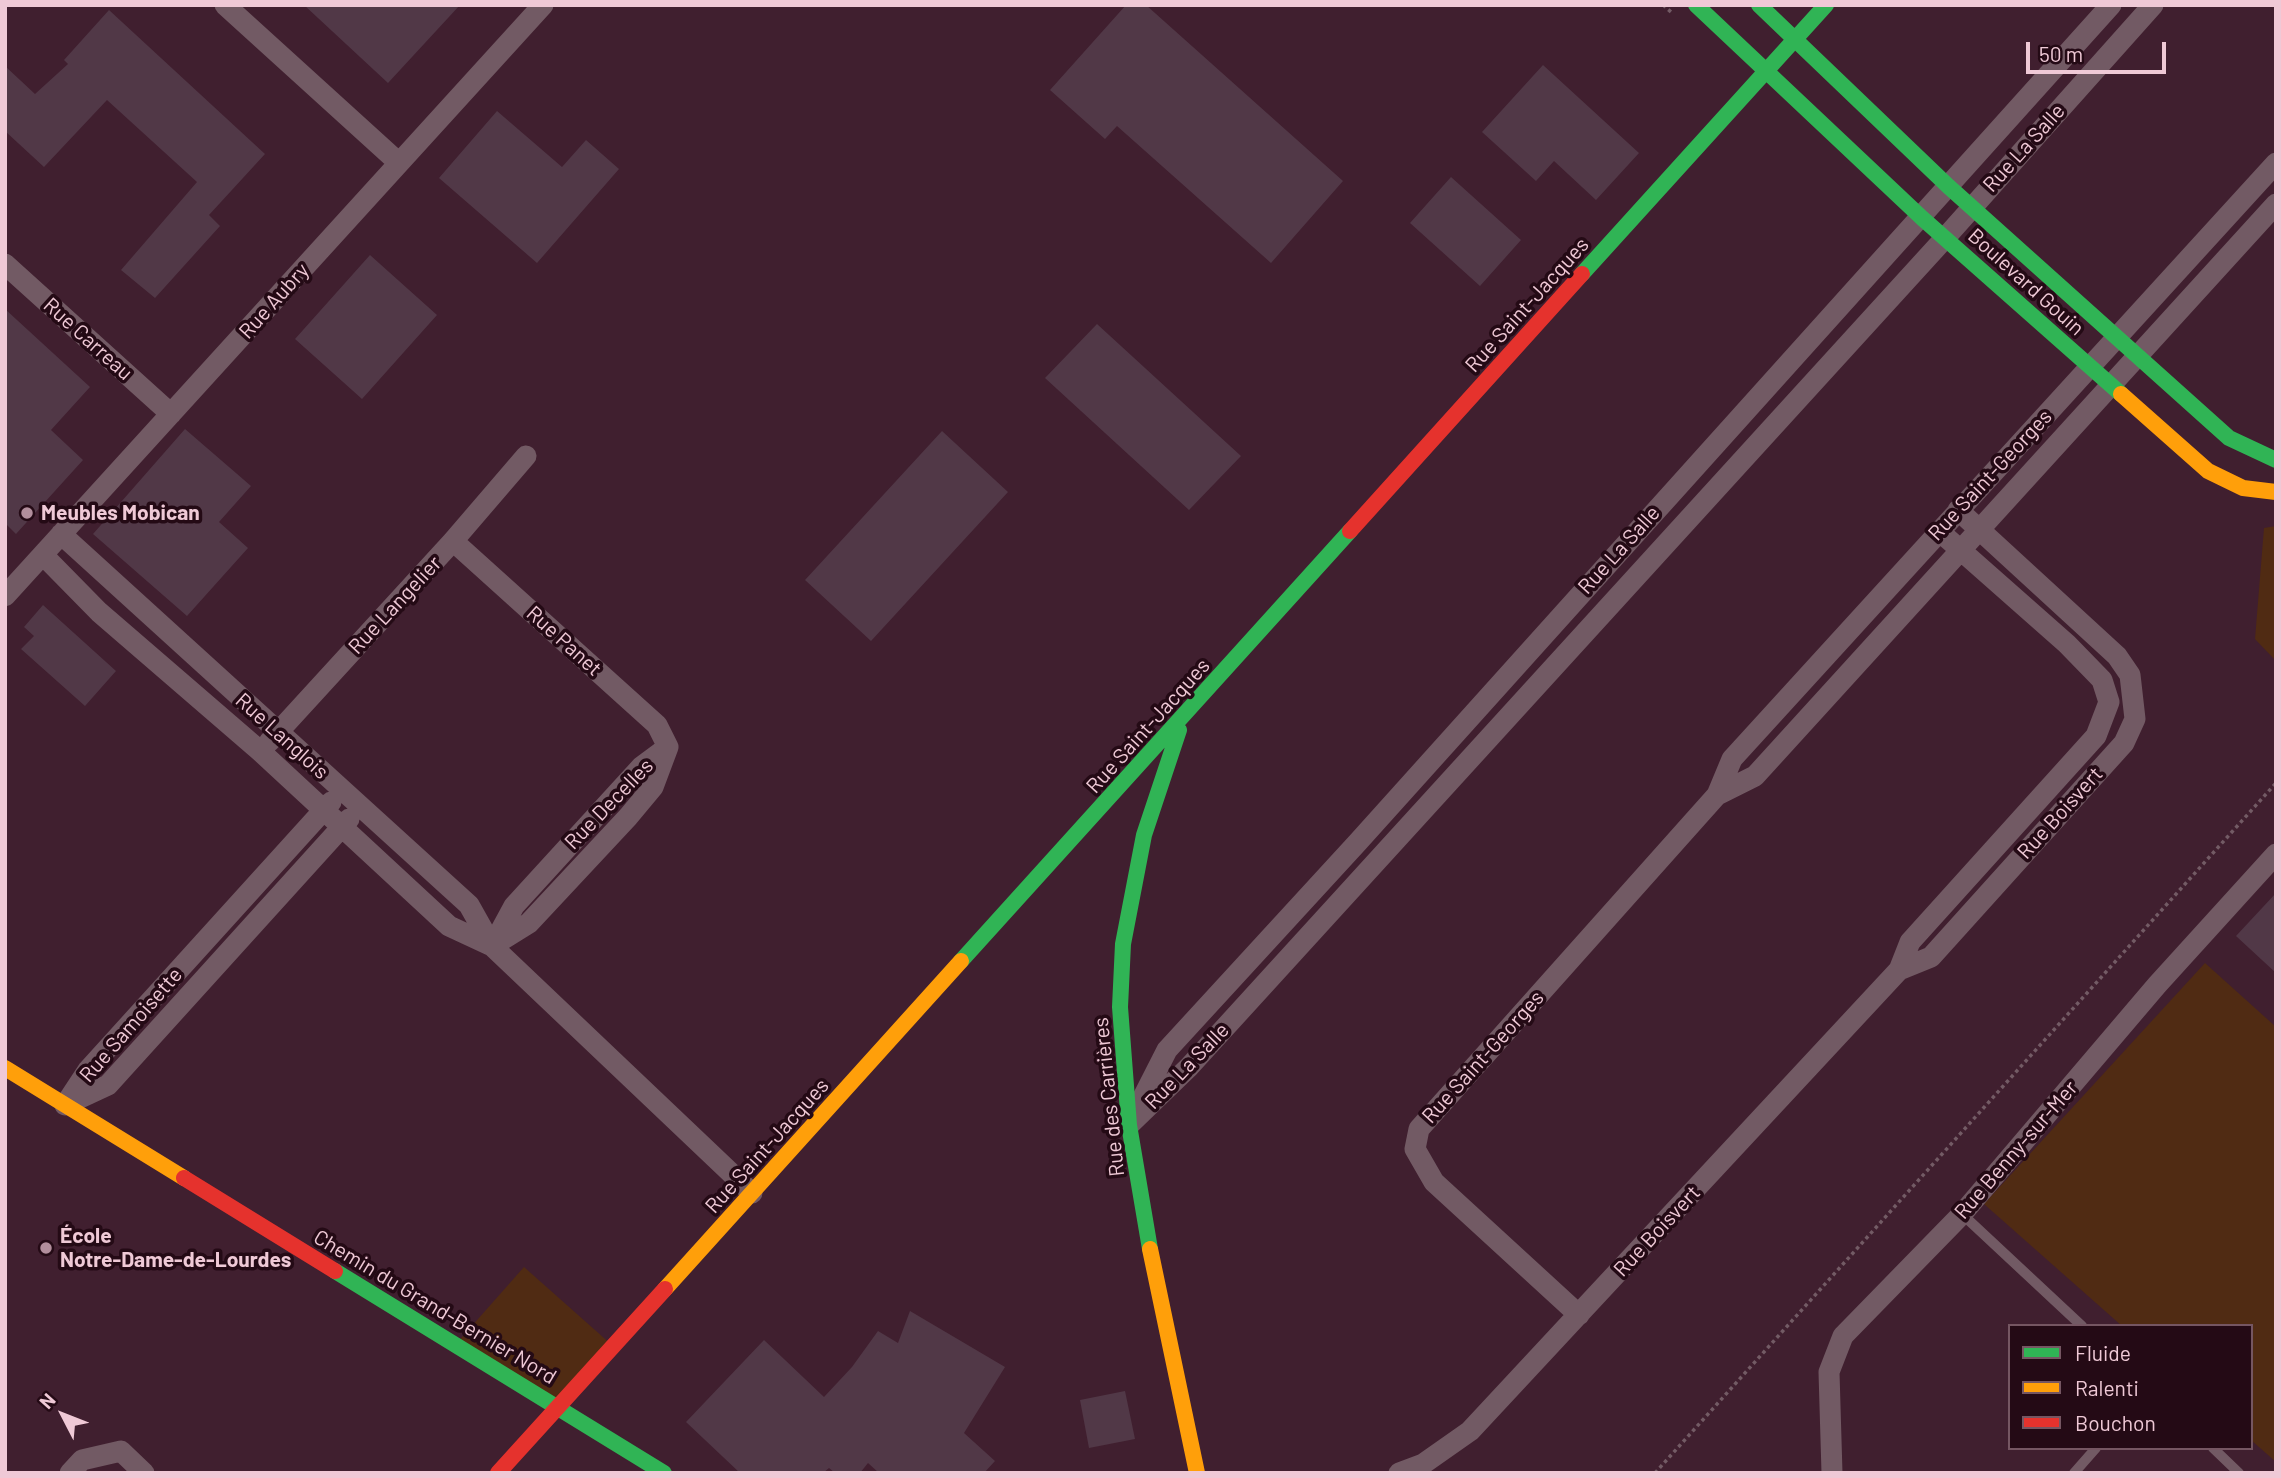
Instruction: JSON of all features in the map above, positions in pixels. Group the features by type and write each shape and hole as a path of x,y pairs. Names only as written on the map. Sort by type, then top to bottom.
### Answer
{"main road":[{"name":"Boulevard Gouin","path":"1696,5 1945,239 2208,471 2243,488 2276,492"},
{"name":"Boulevard Gouin","path":"1759,5 1948,186 2229,438 2276,460"},
{"name":"Rue Saint-Jacques","path":"498,1473 1183,719 1826,5"},
{"name":"Rue des Carrières","path":"1183,719 1144,835 1123,944 1120,1007 1129,1125 1151,1255 1197,1473"},
{"name":"Chemin du Grand-Bernier Nord","path":"5,1068 664,1473"}],"street":[{"path":"225,5 399,163"},
{"name":"Rue Aubry","path":"5,596 543,5"},
{"name":"Rue La Salle","path":"1129,1125 1167,1050 1922,218 2111,5"},
{"name":"Rue La Salle","path":"1129,1125 1189,1067 1584,635 1945,239 1971,206 2153,5"},
{"name":"Rue Saint-Georges","path":"1579,1315 1434,1182 1416,1149 1419,1129 1717,795 1732,759 2276,163"},
{"name":"Rue Saint-Georges","path":"1717,795 1755,776 1962,552 2276,204"},
{"name":"Rue Carreau","path":"5,264 171,414"},
{"path":"1760,394 1783,415"},
{"name":"Rue Langelier","path":"260,751 453,541 526,456"},
{"name":"Rue Boisvert","path":"1899,970 1931,957 2124,743 2135,719 2130,675 2117,656 1958,510"},
{"path":"1939,531 2067,643 2102,680 2109,702 2133,697"},
{"name":"Rue Langlois","path":"61,534 469,905 492,946 752,1193"},
{"name":"Rue Panet","path":"453,541 657,725 668,747"},
{"name":"Rue Langlois","path":"43,555 99,612 260,751 449,926 492,946"},
{"name":"Rue La Salle","path":"1561,614 1584,635"},
{"name":"Rue Boisvert","path":"1399,1473 1423,1464 1470,1431 1899,970 1910,942 2096,736 2109,702"},
{"name":"Rue Decelles","path":"492,946 529,923 628,817 653,787 668,747"},
{"name":"Rue Samoisette","path":"65,1105 88,1070 342,790"},
{"name":"Rue Samoisette","path":"65,1105 108,1085 360,808"},
{"path":"1358,842 1377,859"},
{"name":"Rue Benny-sur-Mer","path":"1832,1473 1829,1372 1843,1336 1962,1214 2157,985 2276,854"},
{"path":"71,1473 82,1460 121,1451 144,1473"}],"lane":[{"path":"1962,1214 2080,1324"},
{"path":"2074,1473 2094,1450"},
{"path":"2215,1450 2239,1473"}],"path":[{"path":"1655,1473 2276,783"}],"shaded area":[{"path":"2276,526 2276,661 2255,639 2264,528"},
{"path":"2205,963 2276,1027 2276,1462 2253,1442 2253,1324 2120,1324 1984,1204"},
{"path":"524,1267 613,1346 558,1407 455,1345"}],"building":[{"path":"304,5 460,5 388,83"},
{"path":"1126,5 1146,5 1343,181 1271,263 1117,126 1105,139 1050,90"},
{"path":"109,10 265,154 209,215 220,226 155,298 121,270 197,182 107,100 44,167 5,131 5,66 35,94 68,64 64,60"},
{"path":"1543,65 1639,153 1596,200 1554,161 1536,181 1482,132"},
{"path":"497,111 562,167 586,140 619,169 537,263 439,178"},
{"path":"1451,177 1521,240 1480,286 1410,223"},
{"path":"370,255 437,315 362,399 295,339"},
{"path":"5,309 90,387 51,430 83,460 16,534 5,523"},
{"path":"1097,324 1241,456 1189,510 1045,378"},
{"path":"185,429 251,486 219,522 248,548 187,616 93,534"},
{"path":"942,431 1008,492 871,641 805,580"},
{"path":"43,605 116,671 85,706 21,649 34,636 24,627"},
{"path":"2276,893 2276,973 2236,936"},
{"path":"910,1311 1005,1367 964,1433 995,1461 984,1473 879,1473 868,1463 860,1473 835,1473 829,1468 823,1473 740,1473 686,1422 764,1340 824,1397 852,1367 878,1331 898,1343"},
{"path":"1125,1391 1135,1439 1089,1448 1080,1400"}],"traffic: fast":[{"path":"1696,5 1922,218 2121,394"},
{"path":"1759,5 1948,186 2229,438 2276,460"},
{"path":"1582,274 1826,5"},
{"path":"961,961 1350,531"},
{"path":"1150,1249 1129,1125 1120,1007 1123,944 1144,835 1179,730"},
{"path":"335,1271 664,1473"}],"traffic: slow":[{"path":"2121,394 2208,471 2243,488 2276,492"},
{"path":"665,1289 961,961"},
{"path":"5,1068 184,1178"},
{"path":"1150,1249 1197,1473"}],"traffic: jam":[{"path":"1350,531 1582,274"},
{"path":"184,1178 335,1271"},
{"path":"498,1473 665,1289"}],"place":[{"name":"Meubles Mobican","path":"27,513"},
{"name":"École Notre-Dame-de-Lourdes","path":"46,1248"}]}
